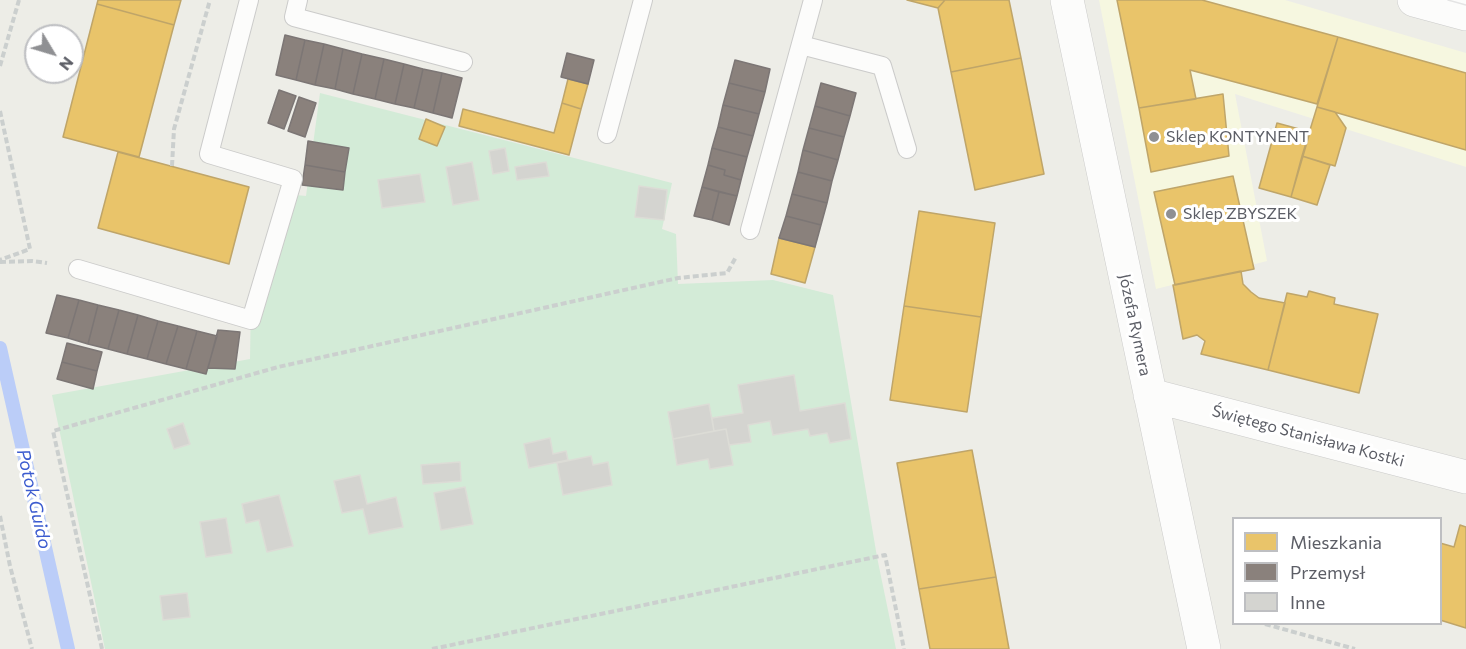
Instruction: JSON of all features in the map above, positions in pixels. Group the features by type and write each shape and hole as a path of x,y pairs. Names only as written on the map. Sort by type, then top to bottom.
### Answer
{"street":[{"name":"Józefa Rymera","path":"1067,0 1204,649"},
{"path":"1414,0 1466,14"},
{"name":"Świętego Stanisława Kostki","path":"1150,395 1466,477"}],"lane":[{"path":"78,269 251,320 293,178 209,154 249,0"},
{"path":"298,0 294,17 463,63"},
{"path":"607,134 643,0"},
{"path":"750,230 813,0"},
{"path":"801,45 882,66 907,149"}],"path":[{"path":"0,66 19,0"},
{"path":"172,166 174,129 210,0"},
{"path":"0,111 30,249 0,261"},
{"path":"102,649 53,431 278,367 678,278 727,273 750,230"},
{"path":"0,261 32,261 78,269"},
{"path":"0,516 10,566 32,649"},
{"path":"432,649 885,555 904,649"},
{"path":"1269,625 1355,649"}],"shaded area":[{"path":"1099,0 1285,0 1466,53 1466,167 1235,94 1267,261 1156,289"},
{"path":"320,93 672,183 662,229 676,234 678,284 773,280 833,295 877,557 896,649 105,649 52,395 250,359 251,298 286,194 306,196"}],"building: Mieszkania":[{"path":"98,0 181,0 174,25 97,4"},
{"path":"907,0 945,0 938,8"},
{"path":"945,0 1009,0 1021,58 951,72 938,8"},
{"path":"1117,0 1202,0 1338,37 1317,104 1190,70 1196,99 1139,108"},
{"path":"97,4 174,25 139,157 63,137 77,84 84,84 84,55"},
{"path":"1338,37 1466,73 1466,150 1317,107"},
{"path":"1021,58 1044,174 975,190 951,72"},
{"path":"568,79 588,84 581,109 562,103"},
{"path":"1223,94 1229,156 1151,172 1139,108"},
{"path":"562,103 581,109 569,155 459,126 463,109 554,133"},
{"path":"1317,107 1335,112 1346,128 1335,166 1302,156"},
{"path":"426,119 445,127 437,146 419,139"},
{"path":"1277,123 1310,132 1291,197 1259,188"},
{"path":"118,152 249,187 229,264 98,228"},
{"path":"1302,156 1330,165 1317,205 1291,197"},
{"path":"1233,176 1254,269 1175,285 1154,192"},
{"path":"919,211 995,223 981,317 904,306"},
{"path":"779,238 815,247 805,283 771,274"},
{"path":"1241,271 1243,284 1259,298 1285,303 1268,370 1201,354 1205,341 1197,335 1183,339 1173,285"},
{"path":"1309,291 1335,298 1334,304 1378,314 1359,393 1268,370 1287,293 1307,297"},
{"path":"904,306 981,317 967,412 890,400"},
{"path":"972,450 996,577 919,589 897,463"},
{"path":"1460,525 1466,527 1466,628 1442,621 1442,544 1454,547"},
{"path":"996,577 1009,649 930,649 919,589"}],"building: Przemysł":[{"path":"285,35 305,40 296,80 276,75"},
{"path":"305,40 324,44 315,85 296,80"},
{"path":"324,44 343,49 335,89 315,85"},
{"path":"343,49 362,54 353,94 335,89"},
{"path":"567,53 594,60 588,84 561,77"},
{"path":"362,54 384,59 375,99 353,94"},
{"path":"384,59 404,64 395,104 375,99"},
{"path":"735,60 770,69 765,92 729,83"},
{"path":"404,64 423,69 414,108 395,104"},
{"path":"423,69 442,73 433,113 414,108"},
{"path":"442,73 462,78 452,118 433,113"},
{"path":"729,83 765,92 759,114 723,105"},
{"path":"821,83 856,93 850,116 815,106"},
{"path":"279,90 296,96 284,129 268,123"},
{"path":"299,97 316,103 305,137 288,131"},
{"path":"723,105 759,114 753,136 718,127"},
{"path":"815,106 850,116 844,137 809,128"},
{"path":"718,127 753,136 747,157 712,148"},
{"path":"809,128 844,137 838,160 803,150"},
{"path":"308,141 349,148 345,172 305,165"},
{"path":"712,148 747,157 741,180 724,175 725,170 708,165"},
{"path":"803,150 838,160 832,181 798,172"},
{"path":"305,165 345,172 343,190 302,185"},
{"path":"708,165 725,170 724,175 741,180 737,196 702,187"},
{"path":"798,172 832,181 827,203 792,194"},
{"path":"702,187 719,192 712,220 694,216"},
{"path":"719,192 737,196 729,225 712,220"},
{"path":"792,194 827,203 821,225 786,216"},
{"path":"786,216 821,225 815,247 779,238"},
{"path":"57,295 79,300 68,338 46,333"},
{"path":"79,300 98,305 88,344 68,338"},
{"path":"98,305 119,310 108,349 88,344"},
{"path":"119,310 138,315 127,354 108,349"},
{"path":"138,315 158,321 147,359 127,354"},
{"path":"158,321 178,326 166,364 147,359"},
{"path":"178,326 197,331 186,369 166,364"},
{"path":"218,330 240,332 235,369 208,368"},
{"path":"197,331 217,336 206,374 186,369"},
{"path":"67,343 102,352 97,371 62,362"},
{"path":"62,362 97,371 93,389 57,379"}],"building: Inne":[{"path":"505,148 509,171 493,174 489,151"},
{"path":"472,162 479,200 453,205 446,167"},
{"path":"546,162 549,176 517,180 515,167"},
{"path":"420,174 425,202 382,208 378,180"},
{"path":"639,186 667,190 664,220 635,217"},
{"path":"794,375 800,411 845,403 851,439 830,443 827,433 810,436 808,429 773,435 770,421 748,425 751,442 729,445 726,429 714,431 712,418 743,413 738,385"},
{"path":"709,404 714,431 673,439 668,412"},
{"path":"183,423 190,444 174,449 167,429"},
{"path":"726,429 733,465 710,469 708,459 677,465 673,439"},
{"path":"550,438 553,454 566,451 568,460 529,468 524,444"},
{"path":"591,456 593,465 608,462 612,485 563,495 557,463"},
{"path":"460,462 461,481 423,484 421,465"},
{"path":"360,475 367,504 396,497 403,527 369,534 363,509 342,513 334,481"},
{"path":"465,487 473,524 441,530 434,493"},
{"path":"279,495 293,546 267,552 259,520 246,523 242,504"},
{"path":"226,518 232,553 206,557 200,522"},
{"path":"187,593 190,617 163,620 160,596"}],"waterway":[{"name":"Potok Guido","path":"0,348 68,649"}],"tram line":[{"path":"1448,0 1466,5"}],"place":[{"name":"Sklep KONTYNENT","path":"1154,137"},
{"name":"Sklep ZBYSZEK","path":"1171,214"}]}
